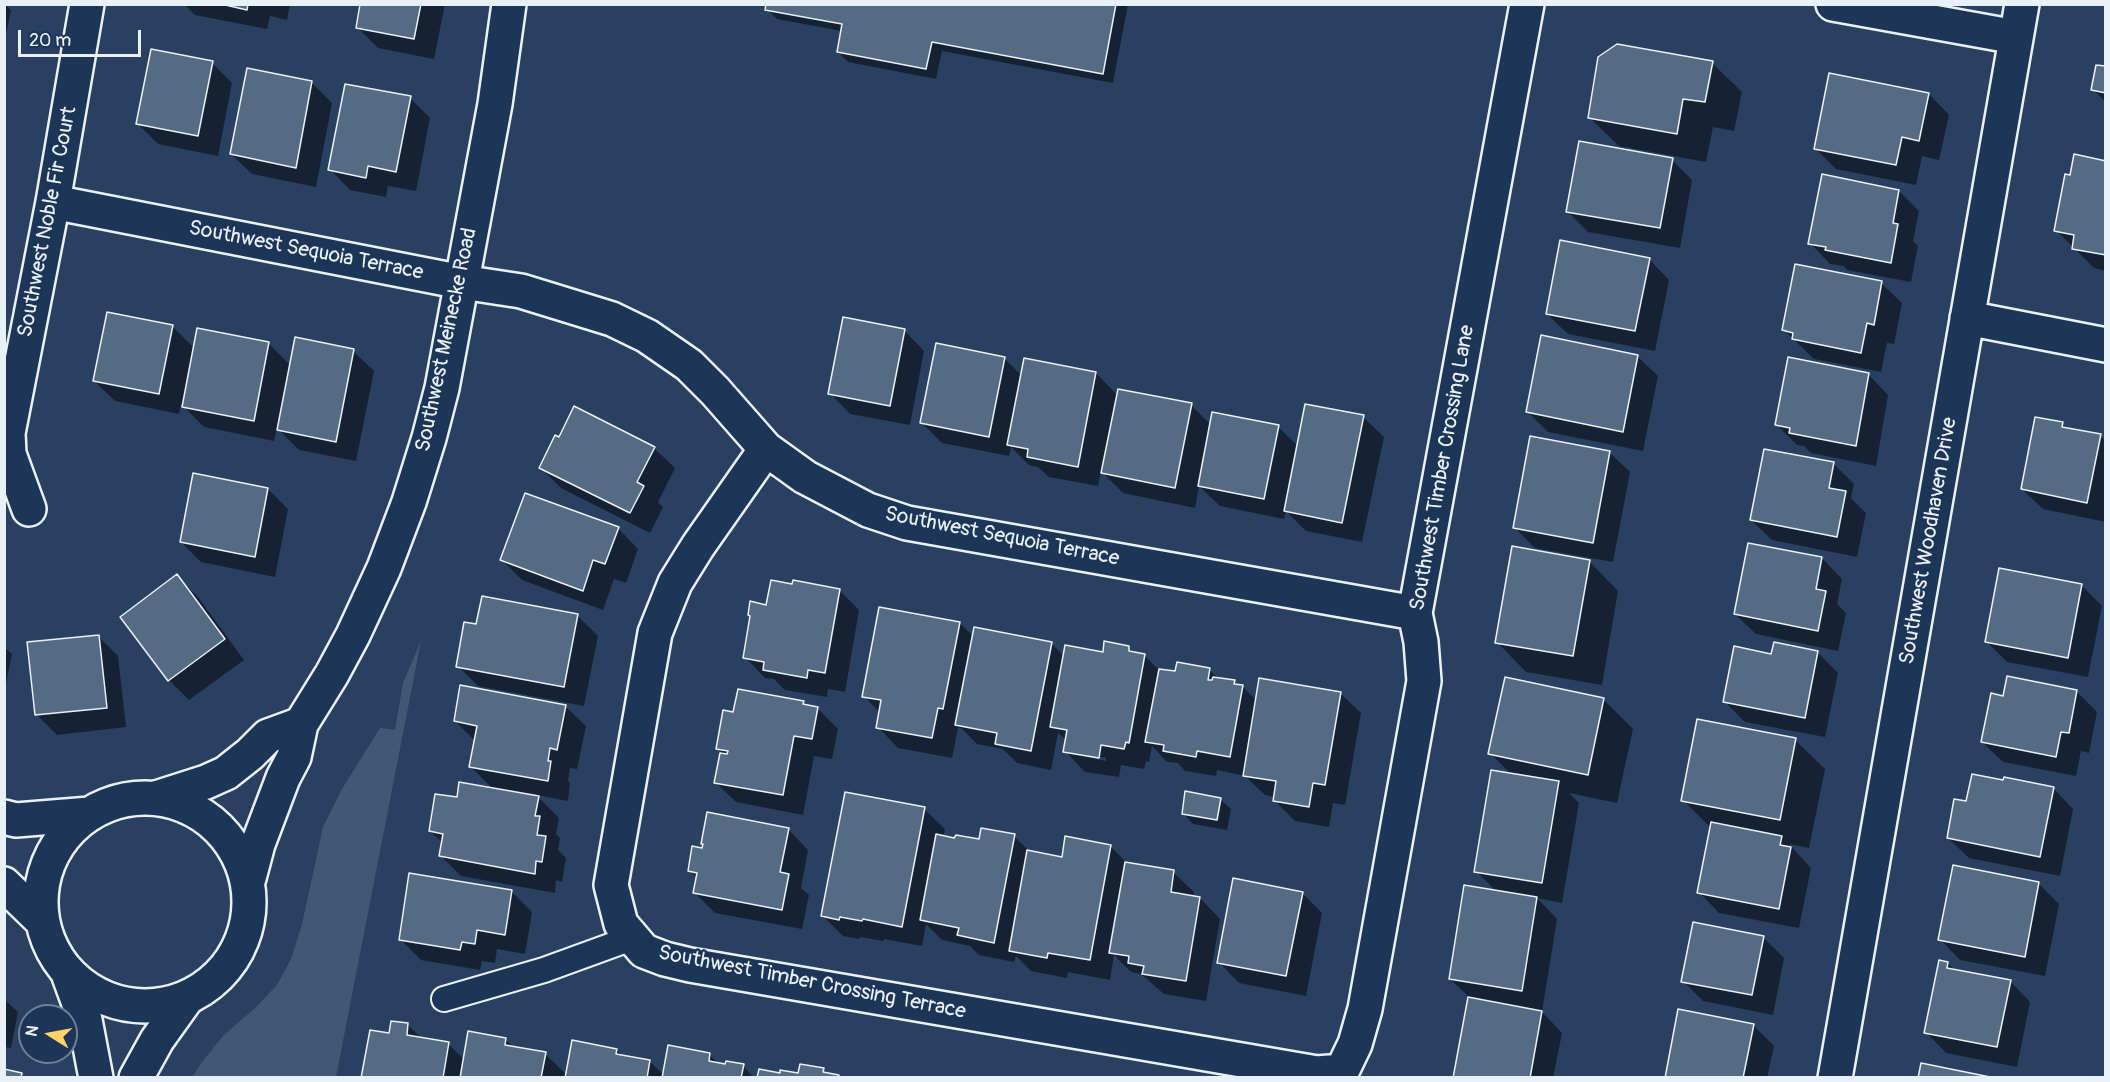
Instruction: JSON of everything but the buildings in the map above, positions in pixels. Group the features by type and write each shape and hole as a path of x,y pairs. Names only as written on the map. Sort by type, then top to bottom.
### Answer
{"street":[{"name":"Southwest Noble Fir Court","path":"29,508 9,454 8,433 53,202 87,4"},
{"name":"Southwest Meinecke Road","path":"249,878 270,811 294,757 302,724 353,635 384,568 409,502 429,438 442,388 495,104 509,4"},
{"name":"Southwest Timber Crossing Lane","path":"1342,1071 1355,1044 1365,1009 1424,681 1421,642 1415,613 1527,4"},
{"path":"1833,4 2016,37"},
{"name":"Southwest Woodhaven Drive","path":"1835,1077 2022,4"},
{"name":"Southwest Sequoia Terrace","path":"53,202 462,282 520,291 612,319 647,336 689,365 766,449 805,477 868,510 907,522 1415,613"},
{"path":"1967,318 2106,345"},
{"name":"Southwest Timber Crossing Terrace","path":"766,449 675,583 655,633 611,885 621,924 644,951 690,965 1317,1073 1342,1071"},
{"path":"156,798 226,773 268,736 302,724"},
{"path":"69,976 87,990 104,999 130,1007 159,1006 187,998 213,980 237,949 249,912 249,878 240,851 216,823 202,812 184,804 156,798 127,799 90,814 67,833 48,860 40,899 41,920 49,942 69,976 85,1020 96,1077"},
{"path":"4,818 90,814"},
{"path":"4,884 41,920"},
{"path":"136,1077 157,1040 187,998"}],"lane":[{"path":"444,999 544,970 632,938"}],"shaded area":[{"path":"421,641 336,1077 192,1077 223,1036 277,985 291,959 302,924 323,827 342,789 380,728 395,730 403,683"}]}
